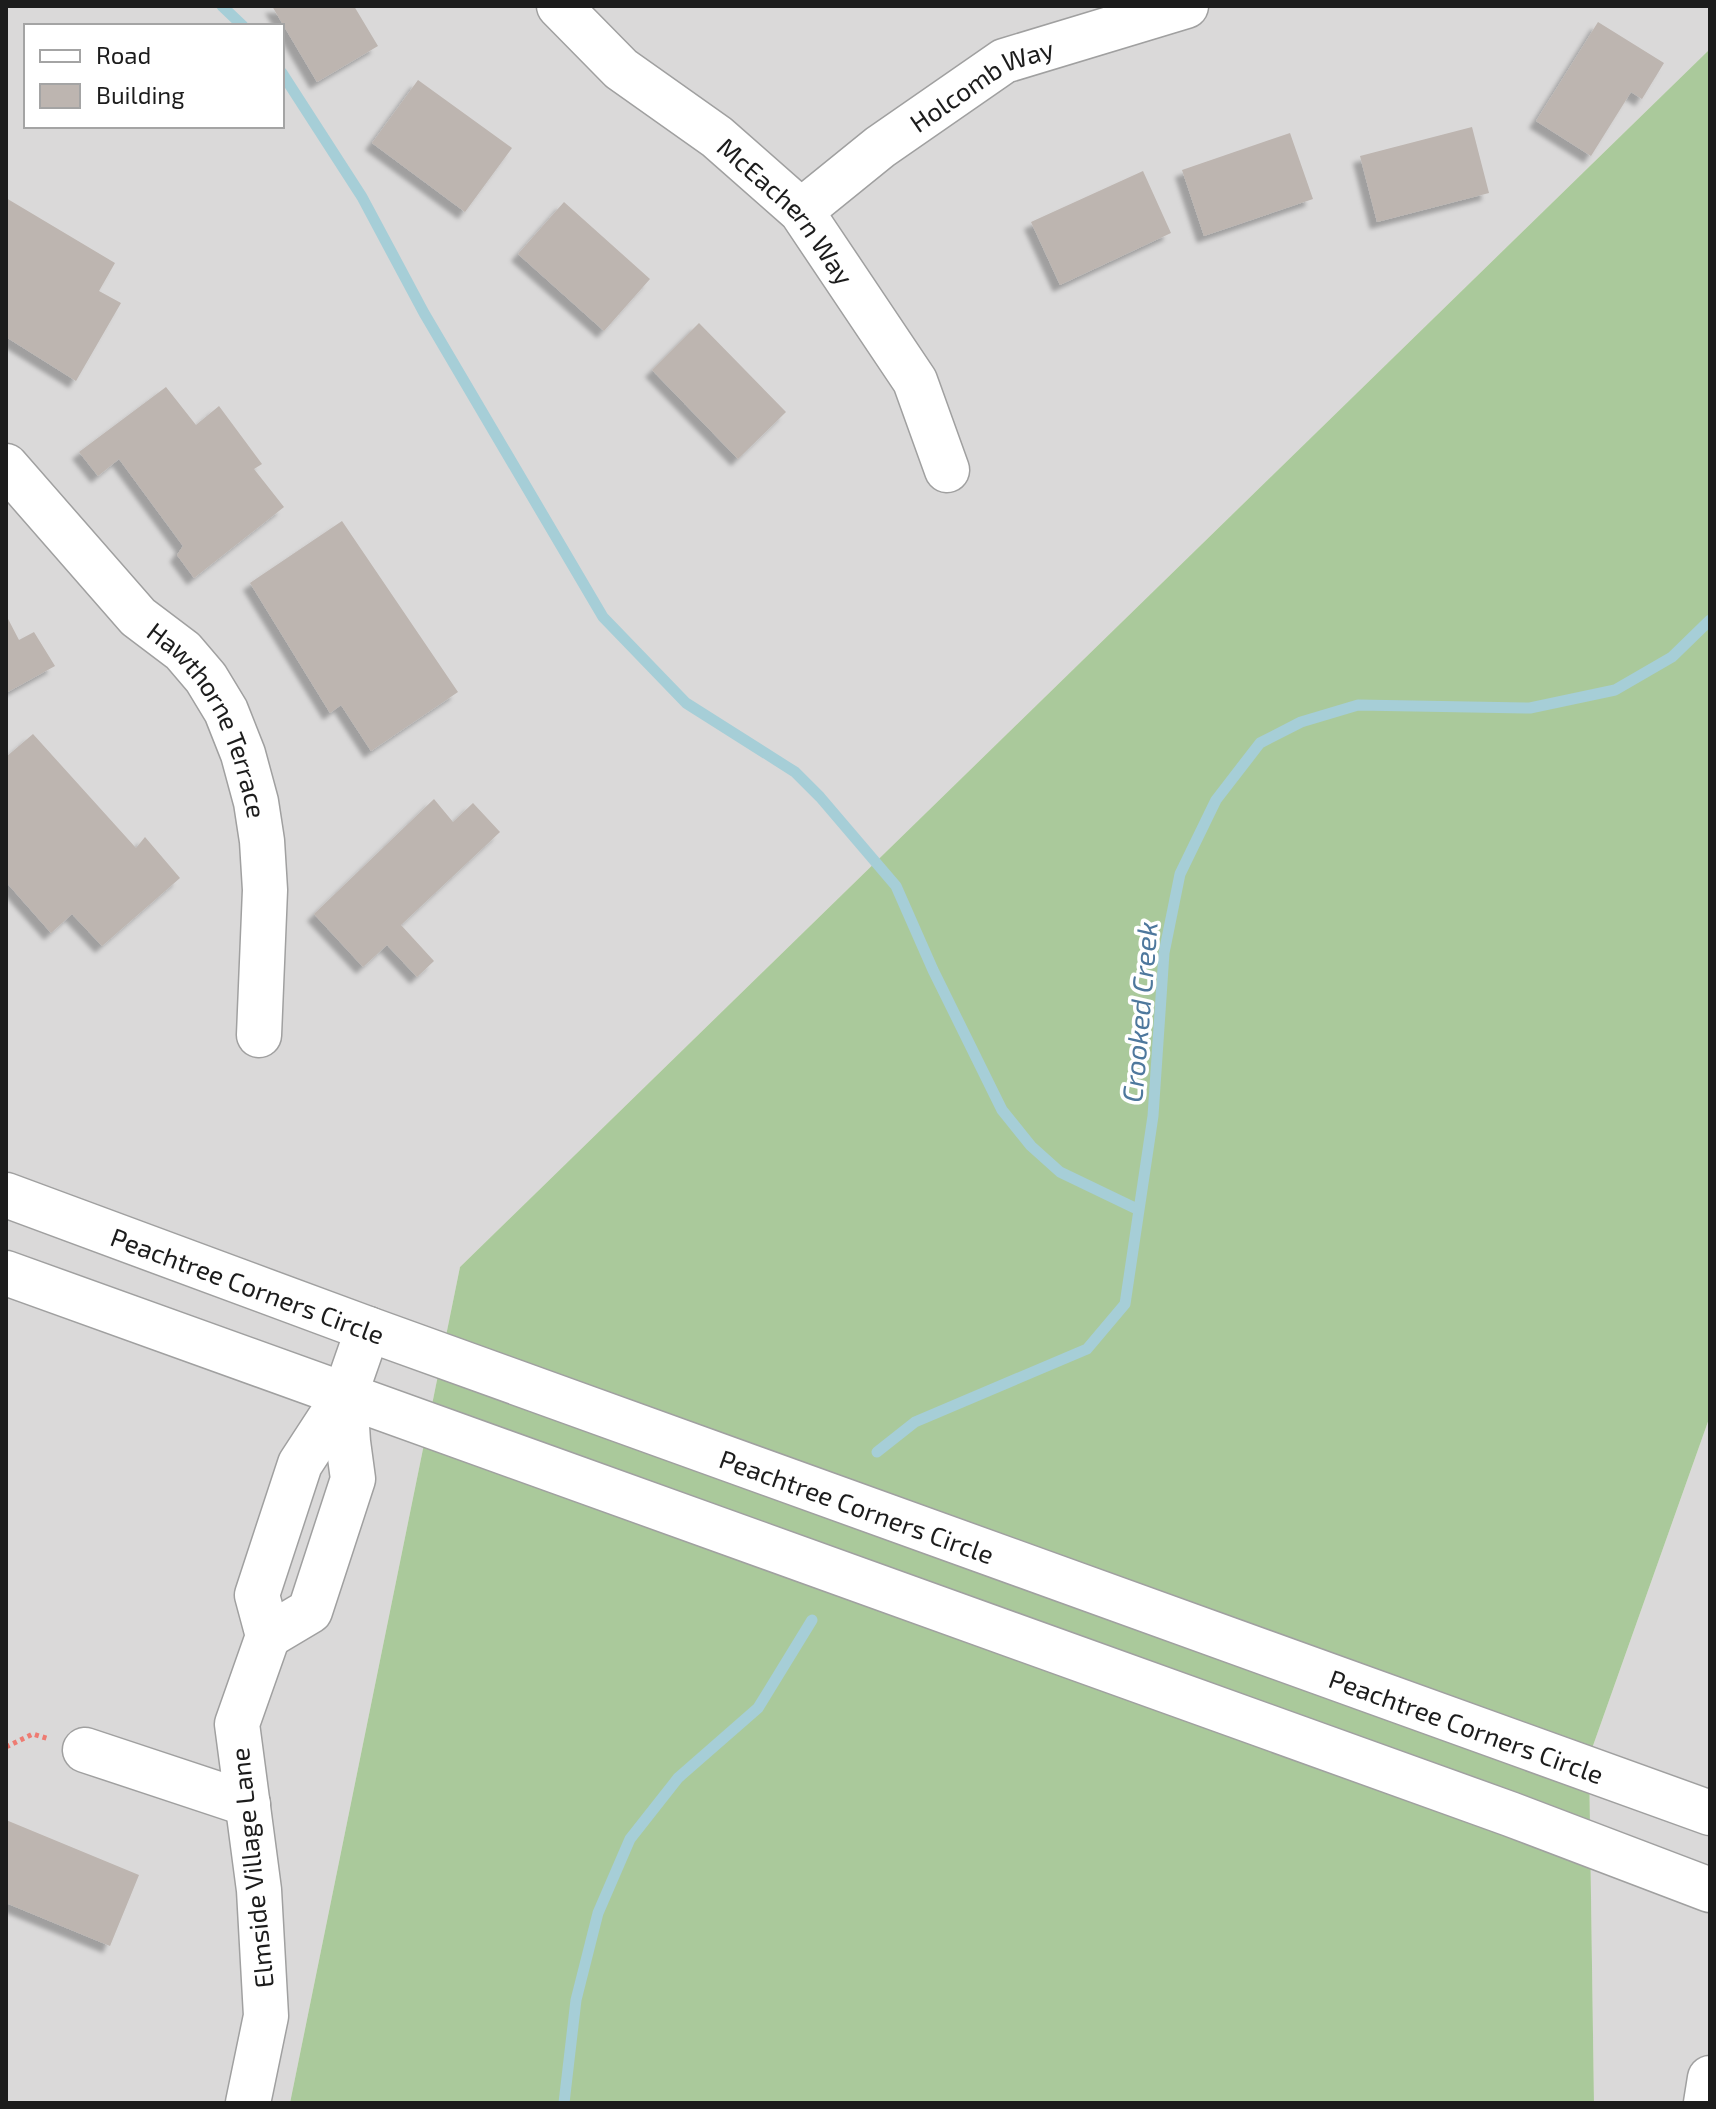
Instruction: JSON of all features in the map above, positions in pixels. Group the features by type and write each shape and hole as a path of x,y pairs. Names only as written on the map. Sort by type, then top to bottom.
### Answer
{"street":[{"name":"McEachern Way","path":"559,6 621,69 717,137 801,211 915,381 947,470"},
{"name":"Holcomb Way","path":"801,211 880,147 1004,61 1186,6"},
{"name":"Hawthorne Terrace","path":"6,466 138,617 183,651 206,678 226,711 243,754 256,802 262,841 265,890 259,1035"},
{"name":"Peachtree Corners Circle","path":"6,1195 368,1329 1710,1813"},
{"path":"6,1273 1495,1808 1710,1890"},
{"name":"Elmside Village Lane","path":"248,2103 266,2016 259,1890 237,1724 268,1636 257,1595 300,1464 345,1395 368,1329"},
{"path":"85,1750 248,1804"},
{"path":"1706,2103 1710,2078"}],"shaded area":[{"path":"6,6 1710,6 1710,49 460,1267 290,2103 6,2103"},
{"path":"1710,1416 1710,2103 1594,2103 1589,1757"}],"green space":[{"path":"1710,49 1710,1416 1589,1757 1594,2103 290,2103 460,1267"}],"building":[{"path":"272,6 354,6 378,46 317,82"},
{"path":"1598,22 1664,63 1642,99 1631,92 1591,156 1536,121"},
{"path":"418,80 512,148 465,212 372,143"},
{"path":"1472,127 1489,193 1377,222 1360,156"},
{"path":"1290,133 1313,199 1204,236 1182,170"},
{"path":"1143,171 1171,233 1060,285 1031,222"},
{"path":"6,198 115,263 99,291 121,303 76,381 6,337"},
{"path":"564,202 650,279 604,331 518,254"},
{"path":"699,323 786,412 738,459 652,370"},
{"path":"166,387 196,425 219,406 262,464 254,469 284,507 194,578 177,555 183,546 119,459 98,476 79,452"},
{"path":"342,521 458,692 371,751 341,705 330,713 250,583"},
{"path":"6,615 19,640 34,632 55,666 6,693"},
{"path":"33,734 136,848 145,837 180,878 102,946 72,914 51,933 6,882 6,757"},
{"path":"434,799 453,822 473,803 500,832 401,925 434,961 417,977 387,945 363,967 314,914"},
{"path":"6,1820 139,1875 110,1946 6,1903"}],"waterway":[{"path":"222,6 241,24"},
{"path":"284,76 362,197 424,313 603,617 686,703 795,772 820,797 896,886 933,970 1002,1110 1031,1146 1060,1172 1139,1210"},
{"name":"Crooked Creek","path":"877,1452 915,1422 1087,1349 1125,1304 1153,1116 1164,953 1180,874 1216,800 1260,743 1301,722 1358,705 1530,708 1615,690 1672,657 1710,620"},
{"name":"Crooked Creek","path":"564,2103 576,2000 598,1913 630,1839 678,1778 758,1708 812,1620"}]}
